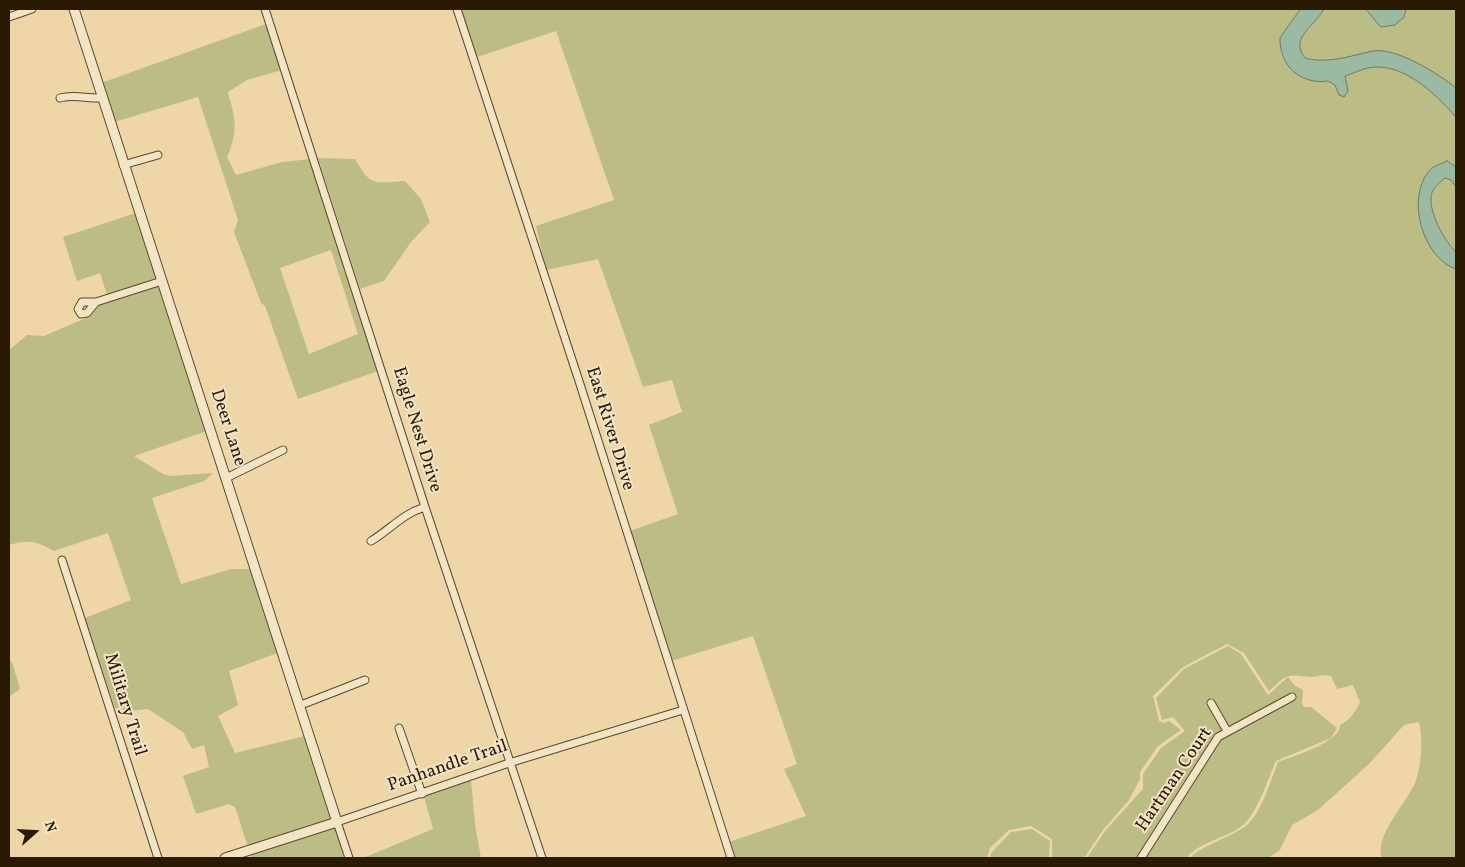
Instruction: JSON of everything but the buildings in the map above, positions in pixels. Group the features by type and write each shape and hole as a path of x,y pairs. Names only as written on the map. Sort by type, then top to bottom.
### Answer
{"street":[{"path":"9,17 32,9"},
{"name":"Deer Lane","path":"74,9 349,858"},
{"name":"Eagle Nest Drive","path":"265,9 425,508 542,858"},
{"name":"East River Drive","path":"456,9 579,381 731,858"},
{"path":"60,98 76,95 93,99 102,98"},
{"path":"123,165 158,155"},
{"path":"96,302 162,281"},
{"path":"226,478 283,450"},
{"path":"371,541 402,516 425,508"},
{"name":"Military Trail","path":"62,560 158,858"},
{"path":"301,705 365,680"},
{"name":"Hartman Court","path":"1141,858 1212,745 1227,731 1292,697"},
{"path":"1210,703 1227,731"},
{"name":"Panhandle Trail","path":"224,858 338,822 510,763 683,710"},
{"path":"399,728 422,794"}],"green space":[{"path":"466,9 1301,9 1280,38 1283,58 1294,70 1314,80 1328,81 1335,85 1339,95 1348,91 1345,76 1367,68 1380,67 1393,69 1405,74 1428,89 1456,117 1456,167 1447,161 1422,184 1456,269 1456,858 1382,858 1381,849 1387,830 1411,791 1419,769 1421,737 1419,722 1404,725 1370,763 1318,810 1292,825 1280,850 1268,858 1190,858 1200,850 1247,825 1261,805 1278,762 1315,748 1332,738 1338,732 1340,725 1352,716 1360,702 1353,685 1337,689 1331,676 1328,675 1311,677 1287,676 1269,691 1244,653 1227,644 1183,667 1153,696 1159,721 1163,723 1169,721 1181,730 1158,746 1140,772 1140,779 1129,800 1103,830 1084,858 1052,858 1052,839 1031,826 1009,830 990,848 987,858 735,858 729,842 806,816 784,769 797,764 753,636 671,661 630,531 678,514 649,425 682,412 672,380 643,387 598,259 546,270 536,226 614,200 556,31 477,57 461,11"},
{"path":"1324,9 1366,9 1368,13 1404,17 1406,9 1456,9 1456,88 1414,62 1374,51 1360,56 1325,61 1305,58 1301,51 1301,38"},
{"path":"266,24 282,70 247,80 228,92 235,125 231,148 227,157 236,175 282,162 311,159 378,371 298,399 265,306 261,303 234,232 238,220 198,97 114,122 101,83","holes":["331,250 358,334 309,354 280,268"]},
{"path":"318,158 355,159 365,175 370,179 380,182 405,181 421,199 430,222 411,242 384,281 360,289"},
{"path":"1445,178 1451,180 1456,187 1456,252 1439,228 1431,206 1431,196 1434,190"},
{"path":"136,213 157,279 107,295 100,273 77,281 63,237"},
{"path":"159,285 207,431 134,456 163,474 170,476 213,473 204,481 152,498 181,584 231,569 252,569 280,652 229,671 238,705 218,716 235,753 305,736 333,820 248,847 235,807 229,804 196,814 183,776 209,767 204,745 192,749 183,732 148,709 129,711 115,708 85,618 131,600 108,533 54,551 32,542 9,545 9,350 27,335 44,336 86,318 101,304"},
{"path":"1228,646 1241,654 1268,695 1288,677 1294,685 1303,690 1302,703 1304,707 1311,707 1337,728 1331,738 1276,761 1255,810 1245,823 1231,833 1199,847 1187,858 1087,858 1105,831 1143,789 1143,774 1161,748 1185,731 1173,717 1162,720 1156,698 1184,669"},
{"path":"9,659 13,665 20,689 9,697"},
{"path":"471,780 475,825 481,858 363,858 433,829 424,796"},
{"path":"335,826 345,858 252,858 250,853"},
{"path":"1032,829 1050,841 1049,858 990,858 991,853 1011,832"}],"shaded area":[{"path":"1301,9 1324,9 1301,38 1301,51 1305,58 1331,60 1373,51 1393,53 1405,57 1428,69 1456,88 1456,117 1428,89 1405,74 1393,69 1367,68 1345,76 1348,91 1344,97 1339,95 1335,85 1328,81 1309,80 1301,77 1294,72 1283,57 1280,38"},
{"path":"1366,9 1406,9 1404,17 1395,25 1381,27"},
{"path":"1447,161 1456,167 1456,187 1451,180 1445,178 1433,190 1431,200 1433,213 1439,228 1447,242 1456,252 1456,269 1444,263 1434,253 1421,226 1419,211 1419,196 1423,182 1431,169"}]}
